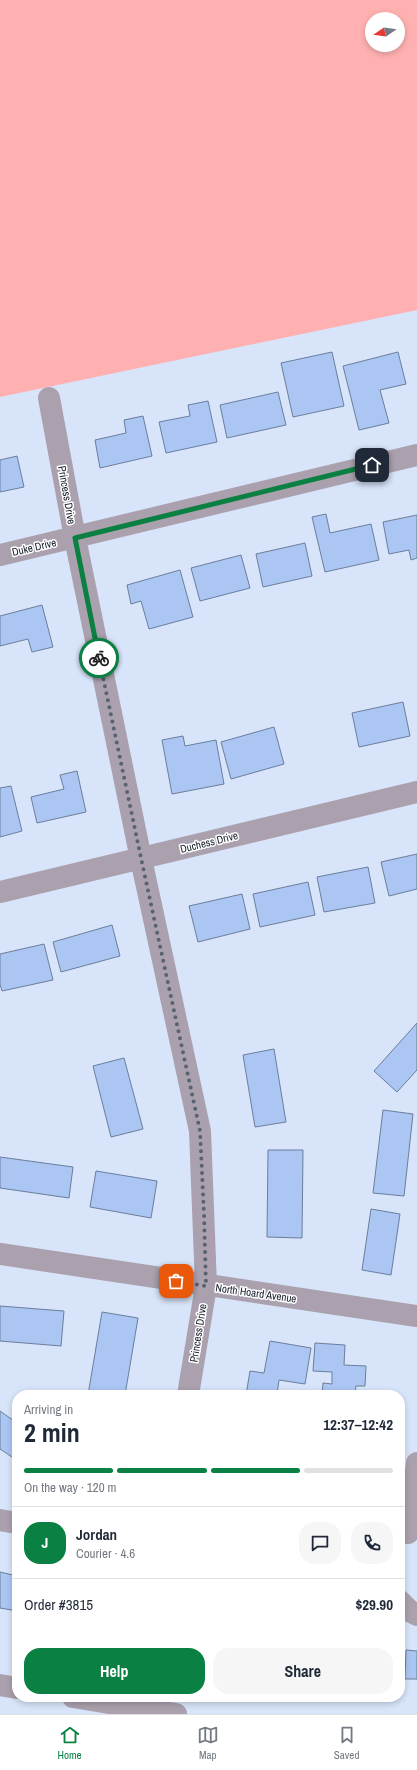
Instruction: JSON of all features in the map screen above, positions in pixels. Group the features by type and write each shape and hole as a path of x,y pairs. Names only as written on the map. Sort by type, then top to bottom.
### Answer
{"street":[{"name":"Princess Drive","path":"49,398 75,538 141,858 200,1131 206,1286 189,1390"},
{"name":"Duke Drive","path":"0,555 417,455"},
{"name":"Duchess Drive","path":"0,892 417,792"},
{"name":"North Hoard Avenue","path":"0,1254 206,1286 417,1316"},
{"path":"408,1534 417,1464"},
{"path":"0,1520 12,1522"},
{"path":"405,1606 417,1615"},
{"path":"0,1685 12,1687"},
{"path":"129,1702 140,1703 176,1714"}],"shaded area":[{"path":"0,0 417,0 417,310 0,397"}],"building":[{"path":"332,352 344,406 293,417 281,363"},
{"path":"398,352 406,384 380,390 389,423 359,430 343,366"},
{"path":"278,392 286,425 227,438 220,405"},
{"path":"208,401 217,442 166,453 159,422 190,416 188,405"},
{"path":"143,416 152,456 100,468 95,440 126,433 124,420"},
{"path":"17,456 24,487 0,492 0,460"},
{"path":"326,514 330,533 371,524 379,560 325,572 312,517"},
{"path":"417,515 417,558 411,560 409,550 389,554 383,522"},
{"path":"305,543 312,576 263,587 256,554"},
{"path":"241,555 250,588 200,601 191,568"},
{"path":"180,570 193,617 149,629 141,601 131,604 127,585"},
{"path":"42,605 53,647 32,652 28,639 0,646 0,616"},
{"path":"403,702 410,736 359,747 352,713"},
{"path":"274,727 284,764 231,779 221,742"},
{"path":"183,736 185,746 216,740 224,784 172,794 162,740"},
{"path":"77,771 86,812 37,823 31,797 64,789 60,775"},
{"path":"11,786 22,831 0,837 0,788"},
{"path":"417,854 417,889 389,896 381,862"},
{"path":"368,867 375,903 324,912 317,877"},
{"path":"308,882 315,915 260,927 253,894"},
{"path":"242,894 250,929 198,942 189,906"},
{"path":"112,925 120,956 61,972 53,942"},
{"path":"44,944 53,980 2,991 0,984 0,954"},
{"path":"417,1023 417,1070 397,1092 374,1071"},
{"path":"274,1049 286,1122 255,1127 243,1055"},
{"path":"124,1058 143,1129 111,1137 93,1066"},
{"path":"383,1110 413,1114 404,1196 373,1193"},
{"path":"268,1150 303,1150 302,1238 267,1237"},
{"path":"0,1157 73,1167 69,1198 0,1188"},
{"path":"96,1171 157,1181 151,1218 90,1207"},
{"path":"371,1209 400,1214 391,1275 362,1270"},
{"path":"0,1306 64,1311 61,1346 0,1341"},
{"path":"102,1312 138,1318 126,1390 89,1390"},
{"path":"270,1341 311,1348 305,1384 279,1380 278,1390 247,1390 250,1371 264,1373"},
{"path":"315,1343 345,1345 344,1365 366,1366 365,1386 356,1386 356,1390 322,1390 323,1383 332,1384 332,1372 313,1371"},
{"path":"0,1411 12,1419 12,1457 0,1449"},
{"path":"0,1572 12,1575 12,1610 0,1608"},
{"path":"406,1650 417,1651 417,1679 405,1679"}],"way so far":[{"path":"99,658 200,1131 206,1286 176,1281"}],"route":[{"path":"99,658 75,538 372,465"}]}
